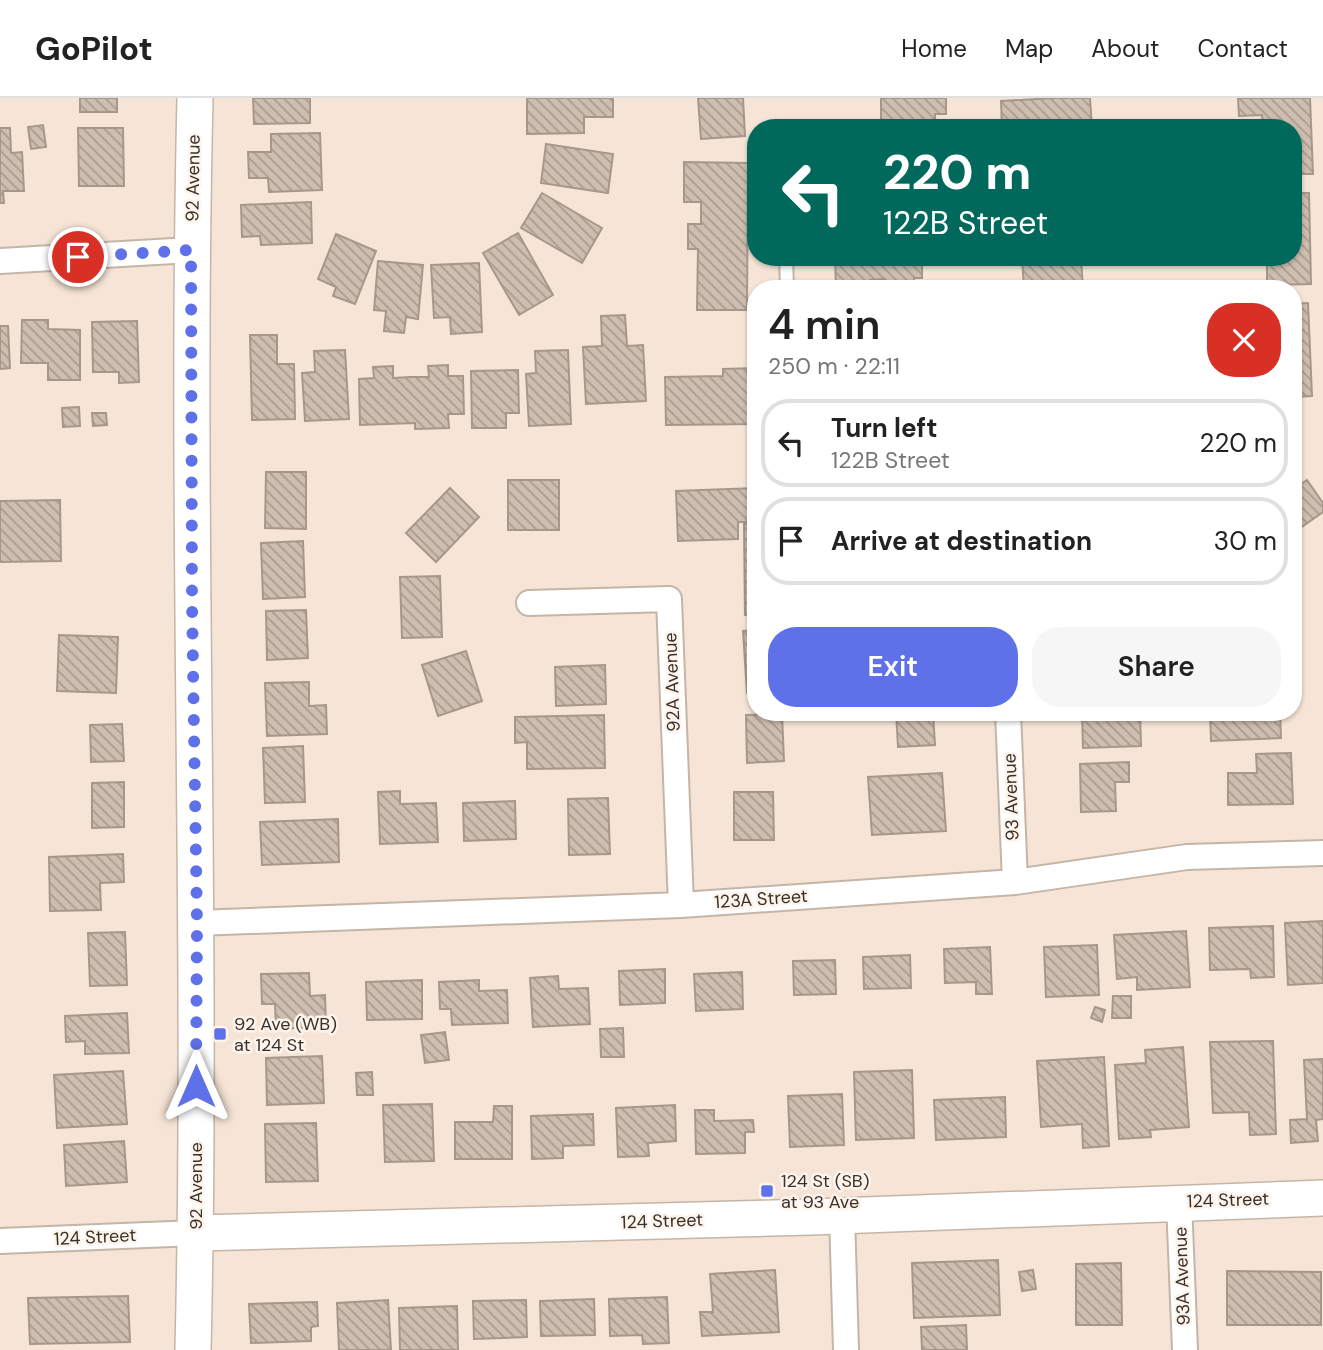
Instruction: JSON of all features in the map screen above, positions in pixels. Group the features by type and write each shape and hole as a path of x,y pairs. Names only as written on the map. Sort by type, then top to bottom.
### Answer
{"street":[{"name":"92 Avenue","path":"194,1350 197,923 191,250 195,98"},
{"path":"0,261 191,250"},
{"name":"92A Avenue","path":"529,603 668,599 681,905"},
{"name":"93 Avenue","path":"1008,721 1015,882"},
{"name":"123A Street","path":"197,923 681,905 1015,882 1187,857 1323,853"},
{"name":"124 Street","path":"0,1241 1323,1198"},
{"name":"93A Avenue","path":"1179,1202 1185,1350"},
{"path":"842,1215 846,1350"}],"building":[{"path":"80,98 117,98 117,112 80,112"},
{"path":"253,98 310,98 310,123 254,124"},
{"path":"527,98 613,98 613,117 584,117 584,133 527,134"},
{"path":"698,98 743,98 745,136 701,139"},
{"path":"881,98 946,98 946,114 935,114 935,119 881,119"},
{"path":"1090,98 1091,119 1002,119 1001,101"},
{"path":"1238,98 1310,98 1313,174 1302,174 1302,119 1239,116"},
{"path":"43,125 46,147 31,149 28,127"},
{"path":"0,128 10,128 11,153 22,152 24,191 3,191 4,203 0,203"},
{"path":"78,128 123,128 124,186 79,186"},
{"path":"320,133 322,190 269,192 268,178 249,178 248,152 271,152 271,134"},
{"path":"546,144 613,154 608,193 541,183"},
{"path":"684,162 747,163 747,310 697,310 698,249 688,249 688,224 701,224 701,202 684,202"},
{"path":"542,193 602,228 582,263 521,228"},
{"path":"1302,193 1309,193 1311,284 1302,284 1302,280 1267,280 1267,266 1302,266"},
{"path":"311,202 312,243 261,245 260,236 242,237 241,205"},
{"path":"518,233 553,295 519,315 483,253"},
{"path":"336,234 376,251 355,304 333,296 336,287 318,279"},
{"path":"378,261 423,265 418,319 406,317 404,333 384,331 386,311 374,310"},
{"path":"479,263 482,332 451,334 450,317 434,318 431,265"},
{"path":"835,266 922,266 922,278 914,280 836,280"},
{"path":"1023,266 1082,266 1082,280 1023,280"},
{"path":"1302,303 1308,303 1312,396 1302,397"},
{"path":"625,315 627,346 643,345 646,401 586,404 583,347 602,346 601,316"},
{"path":"22,320 48,320 48,329 80,330 80,380 48,380 48,363 21,363"},
{"path":"137,321 139,382 119,383 119,372 93,372 92,322"},
{"path":"0,326 8,326 10,368 0,369"},
{"path":"250,335 277,335 277,364 294,364 295,419 252,420"},
{"path":"345,350 349,419 305,421 302,373 315,372 314,351"},
{"path":"568,350 571,424 529,426 526,374 536,373 535,351"},
{"path":"448,365 448,376 463,376 464,414 448,414 449,428 415,429 415,423 360,425 359,379 374,378 373,367 393,366 393,378 429,377 428,366"},
{"path":"747,368 747,424 666,425 665,377 723,376 723,369"},
{"path":"518,370 519,413 506,413 506,428 472,428 471,371"},
{"path":"79,407 80,426 63,427 62,408"},
{"path":"92,413 106,413 107,425 93,426"},
{"path":"266,472 306,472 306,529 265,528"},
{"path":"508,480 559,480 559,530 508,530"},
{"path":"1307,480 1323,503 1323,512 1302,527 1302,484"},
{"path":"450,488 479,517 436,562 406,533"},
{"path":"747,488 747,522 738,522 738,539 678,541 676,491"},
{"path":"60,500 61,561 0,562 0,501"},
{"path":"744,524 747,524 747,615"},
{"path":"303,541 305,597 263,599 261,543"},
{"path":"440,576 442,637 402,638 400,577"},
{"path":"306,610 308,658 267,660 266,611"},
{"path":"743,631 747,631 747,693"},
{"path":"59,635 118,637 116,693 57,691"},
{"path":"466,651 482,701 438,716 422,665"},
{"path":"605,665 606,704 556,706 555,667"},
{"path":"309,682 309,706 326,705 327,734 267,736 265,683"},
{"path":"604,715 605,768 527,769 527,742 515,743 515,717"},
{"path":"746,715 747,721 782,721 784,761 747,763"},
{"path":"897,721 934,721 935,745 898,747"},
{"path":"1082,721 1140,721 1141,746 1083,748"},
{"path":"1210,721 1280,721 1281,738 1211,741"},
{"path":"122,724 124,761 91,762 90,725"},
{"path":"303,746 305,802 265,803 263,748"},
{"path":"1291,753 1293,804 1228,805 1228,773 1257,773 1256,754"},
{"path":"1129,762 1129,782 1115,782 1116,811 1081,812 1080,764"},
{"path":"942,773 946,831 872,835 868,777"},
{"path":"124,782 124,827 92,828 92,783"},
{"path":"400,791 400,804 436,803 438,842 380,844 378,792"},
{"path":"734,792 773,792 774,840 734,840"},
{"path":"608,798 610,854 569,855 568,799"},
{"path":"515,801 516,839 464,841 463,803"},
{"path":"338,819 339,862 262,865 260,822"},
{"path":"123,854 124,882 100,883 101,910 50,911 49,857"},
{"path":"1323,921 1323,983 1288,985 1285,923"},
{"path":"1273,926 1274,977 1251,978 1250,969 1210,970 1209,928"},
{"path":"1186,931 1190,987 1137,990 1137,977 1117,979 1114,935"},
{"path":"125,932 127,985 90,986 88,933"},
{"path":"1097,945 1099,995 1046,997 1044,947"},
{"path":"990,947 992,994 976,994 976,982 945,983 944,949"},
{"path":"910,955 911,988 864,989 863,957"},
{"path":"835,960 836,994 794,995 793,961"},
{"path":"665,969 665,1003 620,1005 619,971"},
{"path":"742,972 743,1009 696,1011 694,974"},
{"path":"309,973 310,996 325,995 326,1027 276,1029 275,1004 262,1004 261,974"},
{"path":"558,976 559,989 588,988 590,1024 533,1027 530,978"},
{"path":"422,980 422,1019 367,1020 366,982"},
{"path":"479,980 479,991 507,990 508,1023 452,1025 451,1009 440,1009 439,982"},
{"path":"1113,996 1131,996 1131,1018 1112,1018"},
{"path":"1095,1007 1105,1010 1102,1022 1091,1018"},
{"path":"127,1013 129,1053 85,1054 85,1041 66,1042 65,1016"},
{"path":"623,1028 624,1057 601,1057 600,1029"},
{"path":"445,1032 449,1060 425,1063 421,1035"},
{"path":"1273,1041 1276,1134 1250,1135 1249,1112 1213,1113 1210,1042"},
{"path":"1183,1047 1189,1127 1150,1130 1151,1137 1119,1139 1115,1065 1146,1063 1145,1050"},
{"path":"322,1056 324,1103 267,1105 266,1058"},
{"path":"1104,1057 1109,1146 1083,1148 1082,1124 1041,1127 1037,1061"},
{"path":"1323,1059 1323,1119 1316,1120 1318,1141 1291,1143 1290,1120 1307,1119 1304,1060"},
{"path":"912,1070 914,1138 856,1140 854,1072"},
{"path":"123,1071 127,1124 57,1128 54,1075"},
{"path":"372,1072 373,1095 357,1095 356,1073"},
{"path":"842,1094 844,1145 790,1147 788,1096"},
{"path":"1005,1097 1006,1137 936,1140 934,1100"},
{"path":"432,1104 434,1161 385,1162 383,1105"},
{"path":"675,1105 676,1141 648,1143 649,1156 618,1157 616,1108"},
{"path":"494,1106 512,1106 512,1159 455,1159 455,1122 493,1122"},
{"path":"695,1110 714,1110 714,1121 753,1120 754,1132 745,1132 745,1153 696,1154"},
{"path":"593,1114 594,1145 563,1146 563,1158 532,1159 531,1116"},
{"path":"316,1123 318,1181 266,1182 265,1124"},
{"path":"124,1141 127,1182 66,1186 64,1145"},
{"path":"998,1260 1000,1315 914,1318 912,1263"},
{"path":"1121,1263 1122,1325 1076,1325 1076,1264"},
{"path":"775,1270 779,1332 702,1336 700,1312 713,1312 710,1274"},
{"path":"1033,1270 1036,1289 1022,1291 1019,1272"},
{"path":"1227,1271 1321,1272 1321,1325 1227,1325"},
{"path":"128,1296 130,1342 30,1344 28,1298"},
{"path":"667,1297 669,1343 643,1344 642,1335 610,1336 609,1299"},
{"path":"594,1299 595,1335 541,1336 540,1301"},
{"path":"388,1300 391,1350 339,1350 337,1303"},
{"path":"526,1300 527,1337 474,1339 473,1301"},
{"path":"317,1302 318,1326 311,1327 311,1341 251,1343 249,1304"},
{"path":"457,1306 458,1350 400,1350 399,1308"},
{"path":"966,1325 967,1350 922,1350 921,1327"}],"place":[{"name":"92 Ave (WB) at 124 St","path":"220,1034"},
{"name":"124 St (SB) at 93 Ave","path":"767,1191"}],"route":[{"path":"78,257 191,250 196,1086"}]}
